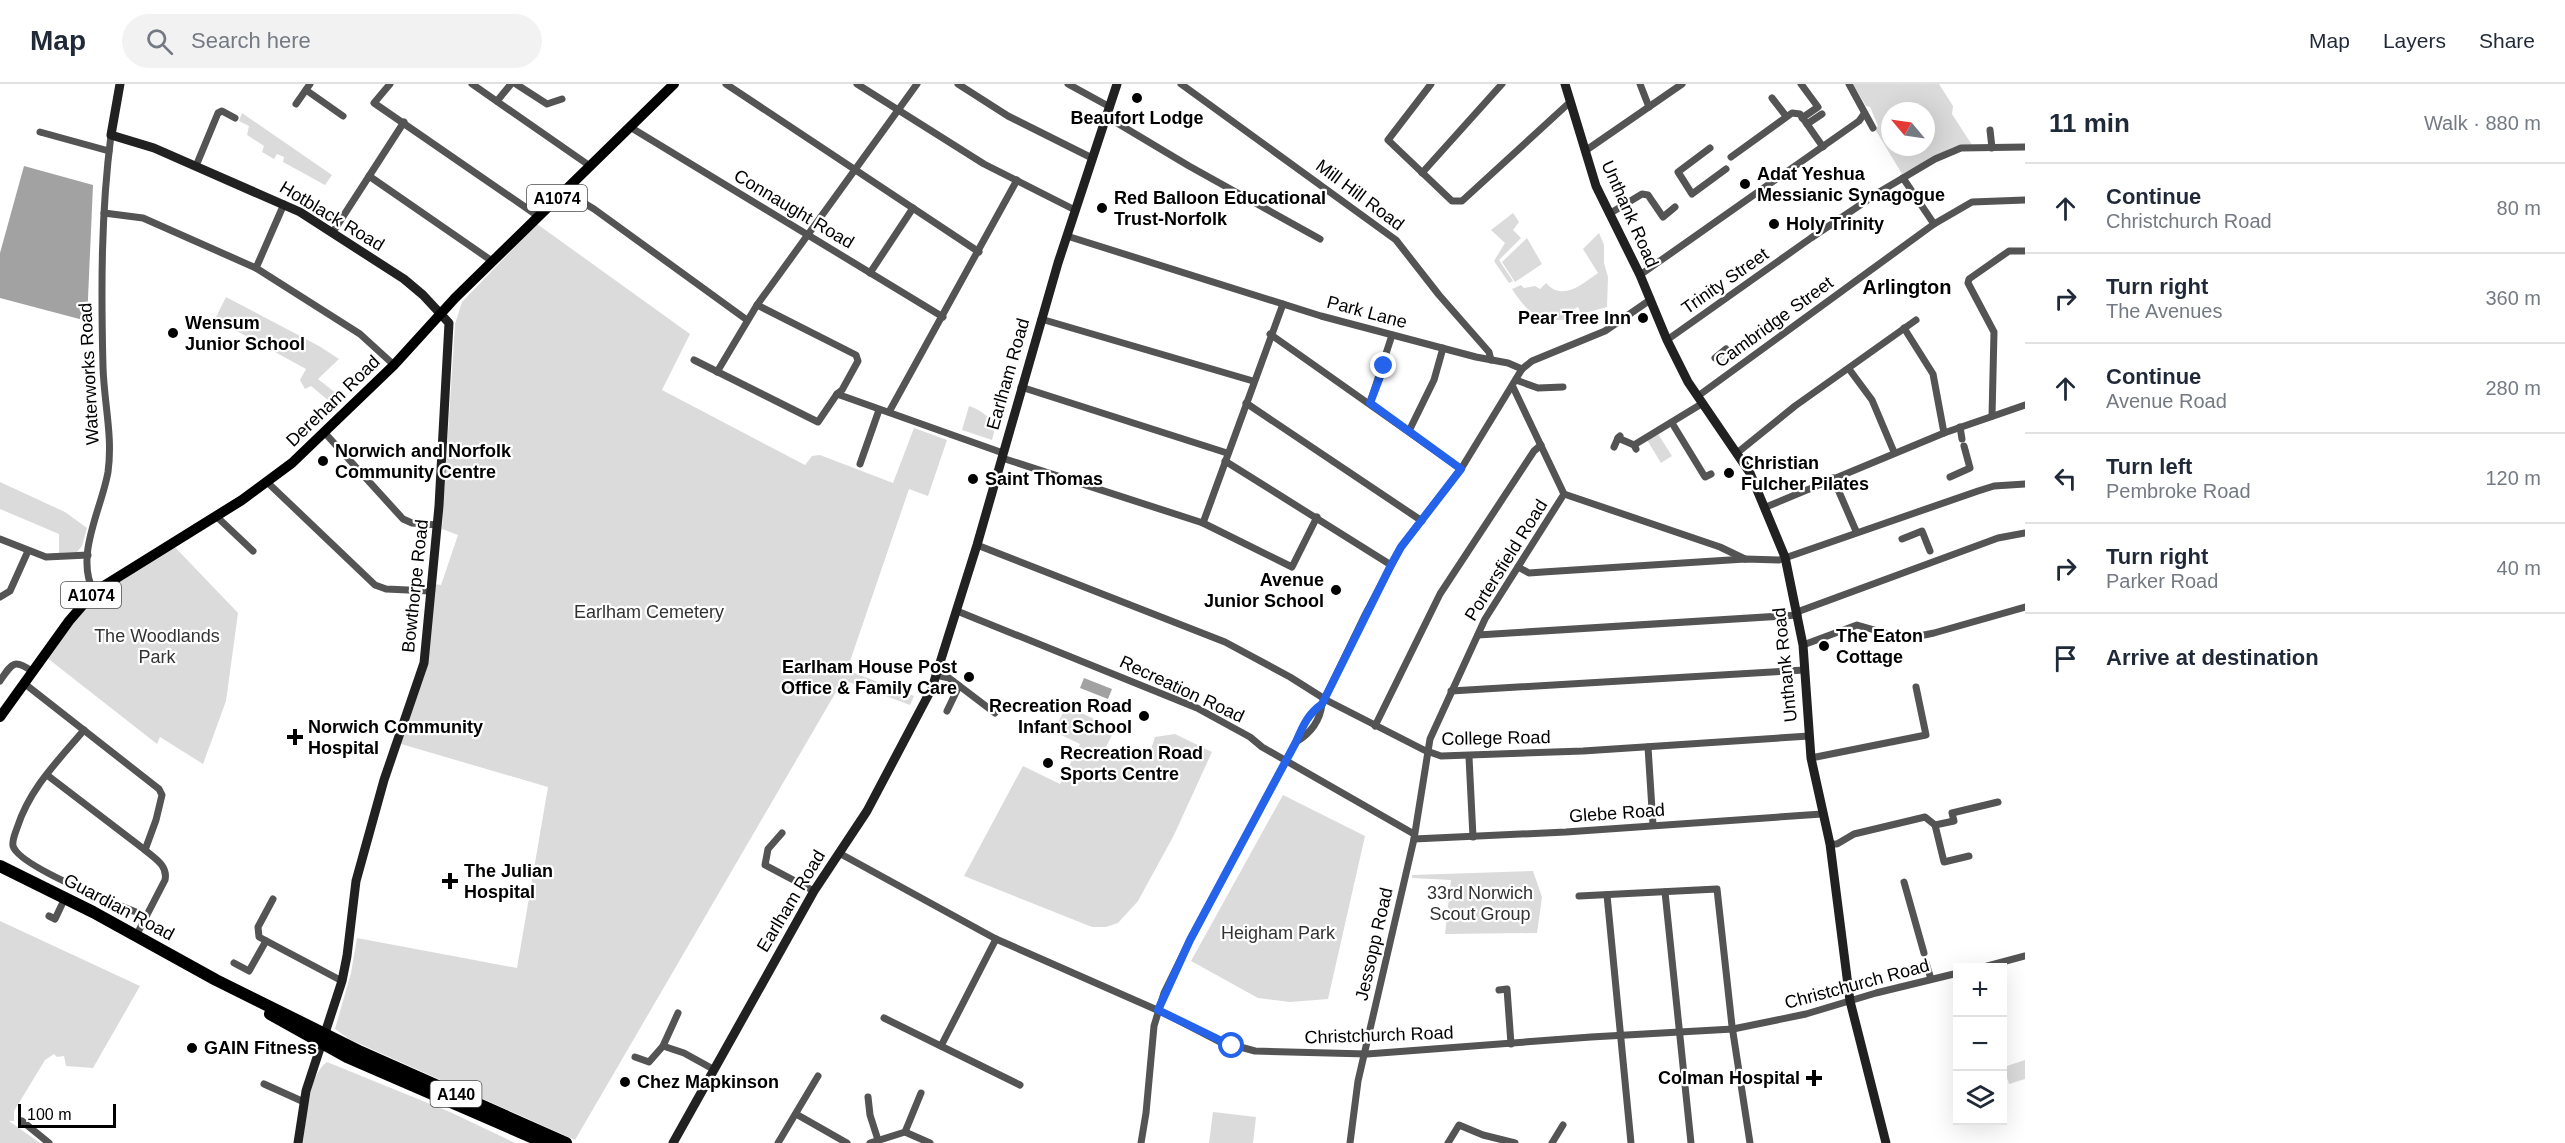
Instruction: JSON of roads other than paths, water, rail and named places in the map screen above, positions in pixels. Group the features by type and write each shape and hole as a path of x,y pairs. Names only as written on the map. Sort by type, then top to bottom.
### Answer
{"highway":[{"name":"Guardian Road","path":"0,866 65,898 324,1039"},
{"name":"A140","path":"324,1039 425,1092 545,1143"},
{"name":"A140","path":"324,1039 566,1143"}],"main road":[{"name":"Dereham Road","path":"0,717 69,621 94,592 216,516 292,463 394,365 440,312 674,84"}],"street":[{"name":"Waterworks Road","path":"94,592 90,579 88,555 108,472 111,446 103,374 101,262 109,151 120,84"},
{"path":"390,84 374,103 538,216"},
{"path":"472,84 590,166"},
{"path":"497,101 511,84"},
{"path":"516,84 539,101 547,104 562,99"},
{"path":"726,84 979,252"},
{"path":"857,84 969,156 1075,210"},
{"path":"717,372 757,305 917,84"},
{"path":"958,84 1008,116 1092,158"},
{"path":"1068,84 1110,107"},
{"name":"Earlham Road","path":"673,1143 814,891 867,811 924,705 957,611 1041,319 1117,84"},
{"name":"Mill Hill Road","path":"1181,84 1396,240 1439,295 1489,352 1491,360"},
{"path":"1431,84 1388,140 1452,201 1456,202 1462,201 1569,103"},
{"path":"1422,173 1502,84"},
{"name":"Unthank Road","path":"1565,84 1585,151 1609,214 1640,275 1680,369 1737,453 1766,507 1785,558 1803,645 1811,758 1830,844 1850,1001 1886,1143"},
{"path":"1640,84 1649,106"},
{"path":"1585,151 1682,84"},
{"path":"1801,84 1818,107 1804,121"},
{"path":"1849,84 1873,128"},
{"path":"296,104 308,87 343,112"},
{"path":"1772,98 1786,116"},
{"path":"196,166 218,113 222,111 235,118"},
{"path":"1731,157 1792,113 1800,114 1823,147"},
{"path":"1804,121 1822,114"},
{"path":"1640,275 1823,147 1859,121 1864,114"},
{"path":"1107,117 1320,239"},
{"path":"333,232 404,122"},
{"name":"Connaught Road","path":"630,127 943,317"},
{"path":"1990,130 1992,148"},
{"path":"40,132 109,151"},
{"name":"Hotblack Road","path":"111,135 149,145 284,204 333,232 404,279 440,312"},
{"name":"Trinity Street","path":"1667,340 1811,238 1903,178 1951,151 1960,148 2025,147"},
{"path":"1710,148 1678,171 1677,174 1687,188 1692,194 1726,169"},
{"path":"369,176 492,261"},
{"path":"1903,178 1934,224"},
{"path":"889,412 1017,180"},
{"path":"564,191 594,209 747,320"},
{"path":"1609,214 1642,194 1648,195 1663,216 1675,207"},
{"name":"Cambridge Street","path":"1614,447 1619,437 1635,448 1672,423 1730,369 1934,224 1972,202 2025,200"},
{"path":"256,268 284,204"},
{"path":"870,273 913,208"},
{"path":"104,213 128,214 147,219 256,268 360,334 394,365"},
{"name":"Park Lane","path":"1067,236 1392,335 1515,365 1522,369"},
{"path":"1992,416 1994,332 1968,286 1969,279 2009,251 2025,251"},
{"path":"1140,1143 1146,1113 1150,1053 1158,1010 1190,940 1296,742 1316,723 1324,702 1401,547 1461,469 1522,369 1532,361 1605,332 1650,300"},
{"path":"1203,523 1283,303"},
{"path":"694,360 818,422 842,390 858,361 856,355 757,305"},
{"name":"Bowthorpe Road","path":"298,1143 304,1102 342,981 356,881 384,780 424,663 437,525 449,327 448,319 440,312"},
{"path":"1041,319 1253,381"},
{"path":"1737,453 1795,406 1916,320"},
{"path":"1904,328 1933,374 1944,433"},
{"path":"1270,334 1461,469"},
{"path":"1370,403 1392,335"},
{"path":"1409,431 1434,380 1443,348"},
{"path":"1849,369 1872,400 1894,452"},
{"path":"1515,383 1538,388 1563,387"},
{"name":"Portersfield Road","path":"1427,752 1450,691 1478,635 1564,494 1515,383"},
{"path":"1021,387 1226,457 1391,565"},
{"path":"837,394 1003,455 1203,523 1292,567 1317,517"},
{"path":"1246,403 1422,521"},
{"path":"1766,507 1894,452 2025,405"},
{"path":"860,464 879,410"},
{"path":"1672,423 1705,477 1711,474"},
{"path":"1950,477 1974,467 1963,443 1960,427"},
{"path":"324,432 403,519 412,523 437,525"},
{"path":"1375,726 1440,594 1528,460 1541,445"},
{"path":"1833,478 1856,531"},
{"path":"267,482 375,585 386,589 430,591"},
{"path":"1518,567 1529,573 1536,573 1745,559 1779,560 1856,531 1995,486 2025,484"},
{"path":"1564,494 1720,547 1745,559"},
{"path":"216,516 253,551"},
{"path":"1902,539 1930,528"},
{"path":"1922,531 1933,557"},
{"path":"1478,635 1798,613 1933,557 1998,538 2025,533"},
{"path":"0,539 28,551 54,558 88,555"},
{"name":"College Road","path":"977,545 1225,642 1290,677 1324,702 1427,752 1441,756 1469,757 1809,736"},
{"path":"0,597 10,591 28,551"},
{"path":"1803,645 1857,625 1899,637 1914,636 1934,633 2025,607"},
{"name":"Recreation Road","path":"957,611 1192,706 1250,737 1262,747 1414,836"},
{"path":"0,681 15,663 20,663 33,672"},
{"path":"1450,691 1804,670"},
{"path":"936,675 949,678 994,712"},
{"path":"25,684 159,789 162,795 146,850"},
{"path":"947,711 959,686"},
{"path":"1811,758 1926,735 1916,687"},
{"path":"84,730 47,775 146,850 166,872 165,880 136,936"},
{"path":"1648,747 1653,825"},
{"name":"Jessopp Road","path":"1350,1143 1364,1053 1414,836 1427,752"},
{"path":"1469,757 1473,837"},
{"name":"Guardian Road","path":"47,775 25,803 12,841 14,848 19,855 45,872 123,908 146,916"},
{"path":"1935,825 1954,821 1952,813 1998,802"},
{"name":"Glebe Road","path":"1414,836 1473,837 1822,814"},
{"path":"1830,844 1837,844 1854,834 1925,817 1935,825 1944,862 1969,856"},
{"path":"782,833 768,849 765,865 814,891"},
{"name":"Christchurch Road","path":"839,853 996,939 1158,1010 1218,1041 1255,1051 1364,1053 1733,1029 1806,1014 1953,974"},
{"path":"1904,882 1924,953"},
{"path":"1579,896 1717,889 1733,1029 1750,1143"},
{"path":"1665,892 1691,1143"},
{"path":"1608,895 1631,1143"},
{"path":"56,919 65,898"},
{"path":"273,899 258,927 258,934 266,941 342,981"},
{"path":"941,1046 996,939"},
{"path":"234,963 249,971 266,941"},
{"path":"1999,963 2025,956"},
{"path":"1926,963 1931,979"},
{"path":"1507,989 1511,1044"},
{"path":"635,1057 649,1062 658,1055 678,1013"},
{"path":"884,1018 1020,1085"},
{"path":"663,1046 684,1053 713,1070"},
{"path":"778,1143 818,1077"},
{"path":"264,1084 304,1102"},
{"path":"905,1132 921,1093"},
{"path":"868,1097 870,1115 878,1140"},
{"path":"796,1114 847,1143"},
{"path":"22,1121 49,1143"},
{"path":"1448,1143 1459,1125 1483,1135 1515,1143"},
{"path":"1552,1143 1562,1127 1553,1125"},
{"path":"870,1143 905,1132 930,1143"}],"tunnel":[{"path":"1723,359 1729,367"}],"place":[{"name":"Beaufort Lodge","path":"1137,98"},
{"name":"Adat Yeshua Messianic Synagogue","path":"1745,184"},
{"name":"Red Balloon Educational Trust-Norfolk","path":"1102,208"},
{"name":"Holy Trinity","path":"1774,224"},
{"name":"Pear Tree Inn","path":"1643,318"},
{"name":"Wensum Junior School","path":"173,333"},
{"name":"Norwich and Norfolk Community Centre","path":"323,461"},
{"name":"Christian Fulcher Pilates","path":"1729,473"},
{"name":"Saint Thomas","path":"973,479"},
{"name":"Avenue Junior School","path":"1336,590"},
{"name":"The Eaton Cottage","path":"1824,646"},
{"name":"Earlham House Post Office & Family Care","path":"969,677"},
{"name":"Recreation Road Infant School","path":"1144,716"},
{"name":"Norwich Community Hospital","path":"295,737"},
{"name":"Recreation Road Sports Centre","path":"1048,763"},
{"name":"The Julian Hospital","path":"450,881"},
{"name":"GAIN Fitness","path":"192,1048"},
{"name":"Colman Hospital","path":"1814,1078"},
{"name":"Chez Mapkinson","path":"625,1082"}],"district":[{"name":"Arlington","path":"1907,287"}],"park label":[{"name":"Earlham Cemetery","path":"649,612"},
{"name":"The Woodlands Park","path":"157,646"},
{"name":"33rd Norwich Scout Group","path":"1480,903"},
{"name":"Heigham Park","path":"1278,933"}]}
